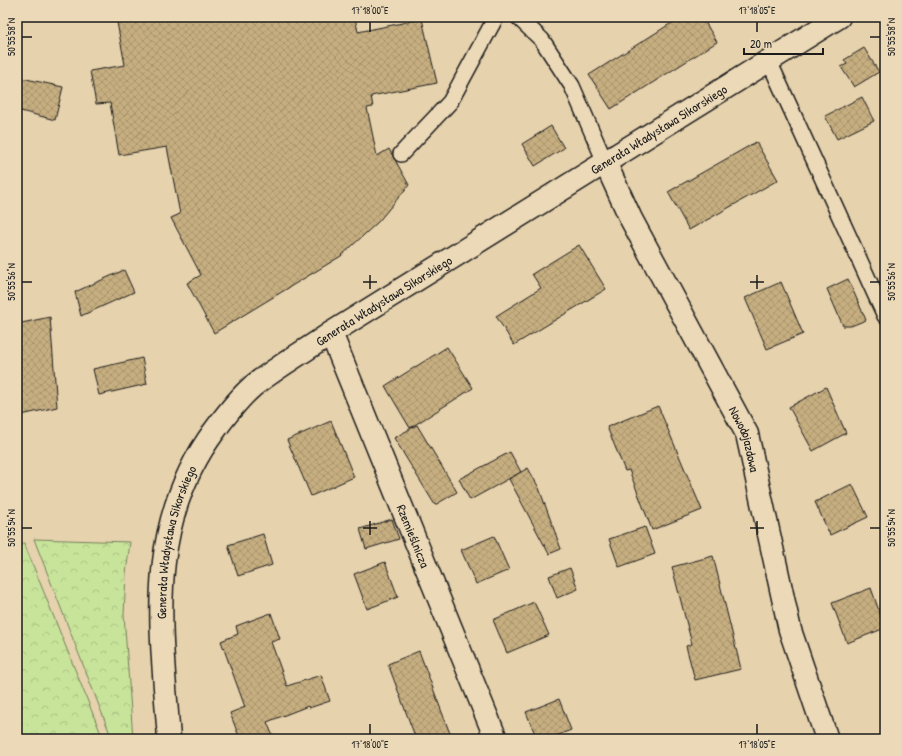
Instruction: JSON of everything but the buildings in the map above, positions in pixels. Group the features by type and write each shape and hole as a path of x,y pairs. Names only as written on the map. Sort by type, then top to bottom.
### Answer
{"street":[{"name":"Generała Władysława Sikorskiego","path":"169,739 160,592 164,554 170,524 179,496 201,449 225,417 253,387 331,333 839,17"},
{"name":"Nowodojazdowa","path":"605,162 631,219 747,434 790,630 827,739"},
{"name":"Rzemieślnicza","path":"331,333 496,739"}],"lane":[{"path":"401,154 450,102 496,17"},
{"path":"518,17 542,40 572,86 605,162"},
{"path":"769,61 885,316"}],"green space":[{"path":"34,539 130,542 126,573 124,615 133,739 112,739"},
{"path":"24,543 103,739 17,739 17,546"}]}
